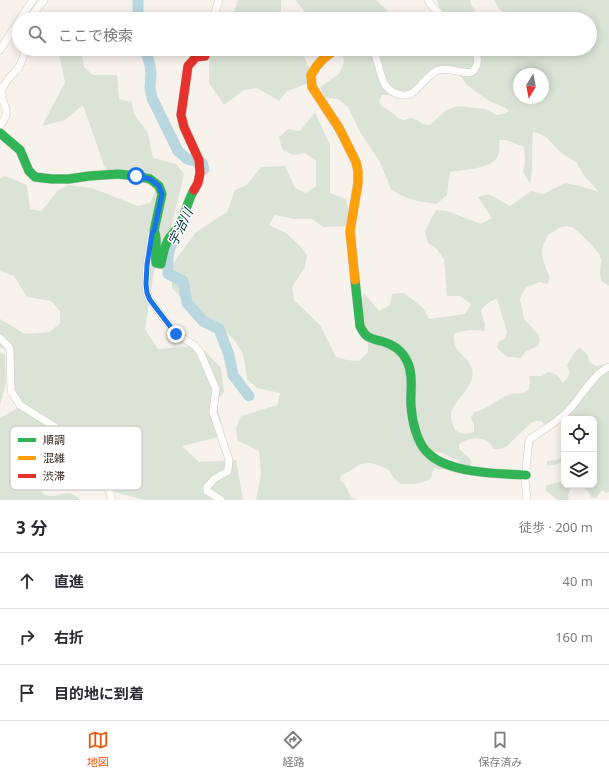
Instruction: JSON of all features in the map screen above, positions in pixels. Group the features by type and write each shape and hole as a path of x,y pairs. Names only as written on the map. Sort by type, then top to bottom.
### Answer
{"street":[{"path":"25,12 33,0"},
{"path":"35,12 44,0"},
{"path":"215,12 219,0"},
{"path":"428,0 438,12"},
{"path":"0,50 12,31"},
{"path":"0,125 7,112 2,94 2,88 19,66 23,56"},
{"path":"154,231 156,235 156,263 161,264 165,246 169,238 178,228 190,197 198,183 200,173 199,162 184,127 181,115 188,66 196,57 205,56"},
{"path":"327,56 316,67 311,75 312,87 339,128 356,162 358,171 358,183 350,231 360,326 368,337 383,341 396,347 408,362 414,426 420,441 428,454 446,464 462,468 495,474 526,475"},
{"path":"376,56 382,79 387,88 394,93 406,95 414,92 432,73 439,70 473,71 478,60 477,56"},
{"path":"0,133 20,150 29,171 36,177 69,179 118,174 150,179 159,186 162,194 154,231 152,233 147,265 147,293 150,300 176,334 194,345 200,352 216,389 213,412 229,460 228,471 214,479 207,487 207,491 221,500"},
{"path":"0,338 9,347 10,351 11,391 20,405 53,426"},
{"path":"527,500 526,475 529,440 568,411 597,376 609,367"},
{"path":"109,490 112,500"}],"shaded area":[{"path":"238,0 281,0 282,12 234,12"},
{"path":"295,0 376,0 389,12 306,12"},
{"path":"437,0 470,0 475,12 440,12"},
{"path":"494,0 609,0 609,286 601,281 601,260 599,254 574,228 567,226 561,227 549,234 543,244 542,254 550,278 547,284 540,282 527,287 520,299 524,319 538,334 540,340 538,346 525,352 521,358 510,357 502,353 497,347 499,341 505,339 507,332 497,299 484,307 481,311 485,324 484,331 469,330 454,334 456,346 468,360 473,375 469,386 455,405 451,414 453,426 457,432 466,434 474,432 474,425 471,418 474,412 484,409 501,398 526,391 529,389 529,376 542,376 548,372 551,372 557,375 563,383 569,374 567,365 574,353 579,348 587,354 590,363 597,366 609,363 609,492 606,493 602,490 596,498 592,498 584,488 597,488 597,416 561,416 561,421 547,428 541,421 531,423 506,447 500,449 493,449 491,444 483,439 468,440 459,444 459,449 470,459 472,463 469,468 442,453 436,452 434,457 444,469 439,470 435,468 429,480 416,484 401,484 394,478 389,470 371,463 361,464 341,476 340,480 344,483 351,497 358,500 256,500 261,474 259,451 237,440 236,428 241,416 277,405 280,393 257,388 247,379 243,354 236,342 227,333 198,317 172,288 174,262 196,232 227,212 235,190 247,185 261,167 285,166 295,188 306,193 316,186 316,161 305,153 293,155 282,149 279,137 288,129 300,131 315,112 330,145 330,193 346,199 350,215 348,226 323,227 312,219 294,219 275,215 269,225 286,233 307,255 305,267 292,287 294,300 320,325 336,357 359,361 368,352 368,339 358,316 364,293 379,311 390,305 392,294 404,293 423,308 429,319 465,314 471,304 460,296 447,296 444,259 436,248 428,243 425,231 436,210 447,211 481,224 492,218 478,197 489,194 510,206 531,191 543,194 565,183 599,192 585,177 576,162 561,153 546,137 533,132 532,171 530,184 523,172 525,162 524,147 506,140 499,140 500,147 498,155 492,162 481,167 450,172 447,195 437,204 417,201 402,196 391,189 380,162 360,132 348,107 338,99 325,98 320,87 339,74 344,62 343,56 597,56 597,12 503,12 499,9","holes":["445,70 459,74 467,85 491,102 504,107 509,111 497,115 485,109 458,106 445,111 430,125 423,124 411,118 404,120 398,118 383,107 379,102 382,95 396,96 415,89 432,76"]},
{"path":"59,56 82,56 84,67 93,75 117,75 119,99 132,102 134,114 148,133 153,158 176,164 184,174 170,233 154,271 145,329 158,349 194,346 205,351 221,368 224,392 216,402 222,426 219,437 182,446 199,462 236,460 243,500 143,500 110,490 142,490 142,426 10,426 10,490 41,490 45,495 50,496 67,493 80,500 0,500 0,418 20,407 12,396 9,352 0,347 0,319 25,334 50,332 60,323 60,311 51,301 27,297 14,276 0,271 0,179 5,176 27,185 30,209 42,211 57,191 68,185 92,188 138,206 150,203 155,192 150,181 112,176 104,166 83,105 65,120 42,126 65,82"},
{"path":"209,56 304,56 311,71 310,83 287,91 279,101 257,88 244,90 224,105 209,83"},
{"path":"0,352 5,355 6,383 0,405"},
{"path":"561,458 561,462 550,466 547,465 547,461"},
{"path":"561,481 561,488 572,488 570,489 568,495 569,500 558,500 546,491 546,486"}],"waterway":[{"name":"宇治川","path":"138,0 138,12"},
{"name":"宇治川","path":"147,56 150,65 150,88 152,98 178,151 187,159 202,163 204,169"},
{"name":"宇治川","path":"172,243 169,254 168,274 183,281 187,303 203,321 219,329 229,355 233,375 249,396"}],"traffic: fast":[{"path":"0,133 20,150 29,171 35,177 69,179 118,174 150,179 159,186 162,194 154,231 156,238 156,263 161,264 166,243 181,222 194,190"},
{"path":"355,280 360,326 363,332 370,338 393,346 407,361 411,378 411,406 413,418 418,438 425,450 438,460 461,469 489,473 526,475"}],"traffic: slow":[{"path":"327,56 316,67 311,75 312,87 339,128 356,162 358,183 350,231 355,280"}],"traffic: jam":[{"path":"194,190 198,183 200,173 199,160 184,127 181,115 188,66 196,57 205,56"}],"route":[{"path":"136,176 150,179 159,186 162,194 154,231 152,233 147,265 146,284 147,293 150,300 176,334"}]}
